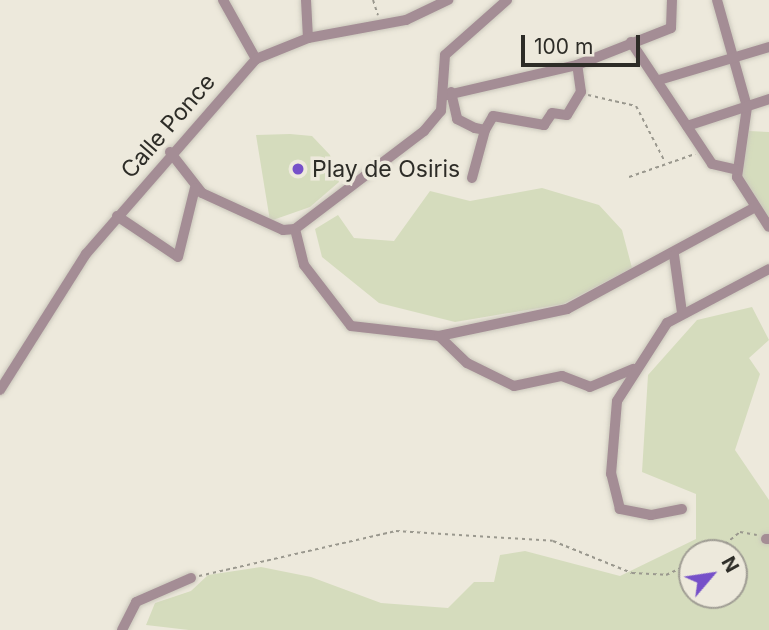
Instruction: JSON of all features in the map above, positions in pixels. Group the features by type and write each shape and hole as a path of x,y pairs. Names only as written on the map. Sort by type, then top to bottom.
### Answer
{"street":[{"path":"223,0 256,59"},
{"path":"306,0 307,38"},
{"name":"Calle Ponce","path":"0,390 117,216 170,152 256,59 307,38 384,25 448,0"},
{"path":"485,130 457,119 447,94 445,55 507,0"},
{"path":"447,94 577,65 671,28 672,0"},
{"path":"709,0 719,0 729,57 747,107 737,170 754,208 769,227"},
{"path":"631,42 659,80 704,153 719,170 737,170"},
{"path":"659,80 769,47"},
{"path":"472,178 485,130 493,116 544,125 552,113 567,115 581,92 577,65"},
{"path":"170,152 195,188 273,226 295,229 408,146 441,111 447,94"},
{"path":"687,126 769,99"},
{"path":"117,216 178,257 195,188"},
{"path":"295,229 304,265 351,326 439,336 567,309 674,255 754,208"},
{"path":"674,255 682,313"},
{"path":"682,509 651,515 620,509 613,494 613,424 634,368 652,338 682,313 769,269"},
{"path":"439,336 467,363 514,386 562,376 590,387 634,368"},
{"path":"122,630 136,602 191,578"}],"path":[{"path":"373,0 384,25"},
{"path":"581,92 636,106 664,160"},
{"path":"629,177 664,160 704,153"},
{"path":"191,578 396,531 553,541 632,573 666,575 678,569"},
{"path":"731,539 740,532 767,539"}],"green space":[{"path":"749,131 769,132 769,219 740,175"},
{"name":"Play de Osiris","path":"256,135 312,136 330,155 339,182 310,207 270,221"},
{"path":"542,188 599,205 622,230 632,268 563,304 455,322 379,303 322,257 315,229 338,215 354,238 394,241 430,191 470,201"},
{"path":"752,307 769,340 749,358 760,374 735,450 769,500 769,630 189,630 146,625 155,603 191,591 208,575 261,567 311,577 381,603 448,608 474,582 494,582 500,555 525,551 620,576 678,548 678,609 748,609 748,539 696,539 696,494 642,472 648,375 697,320"}],"place":[{"name":"Play de Osiris","path":"298,169"}]}
